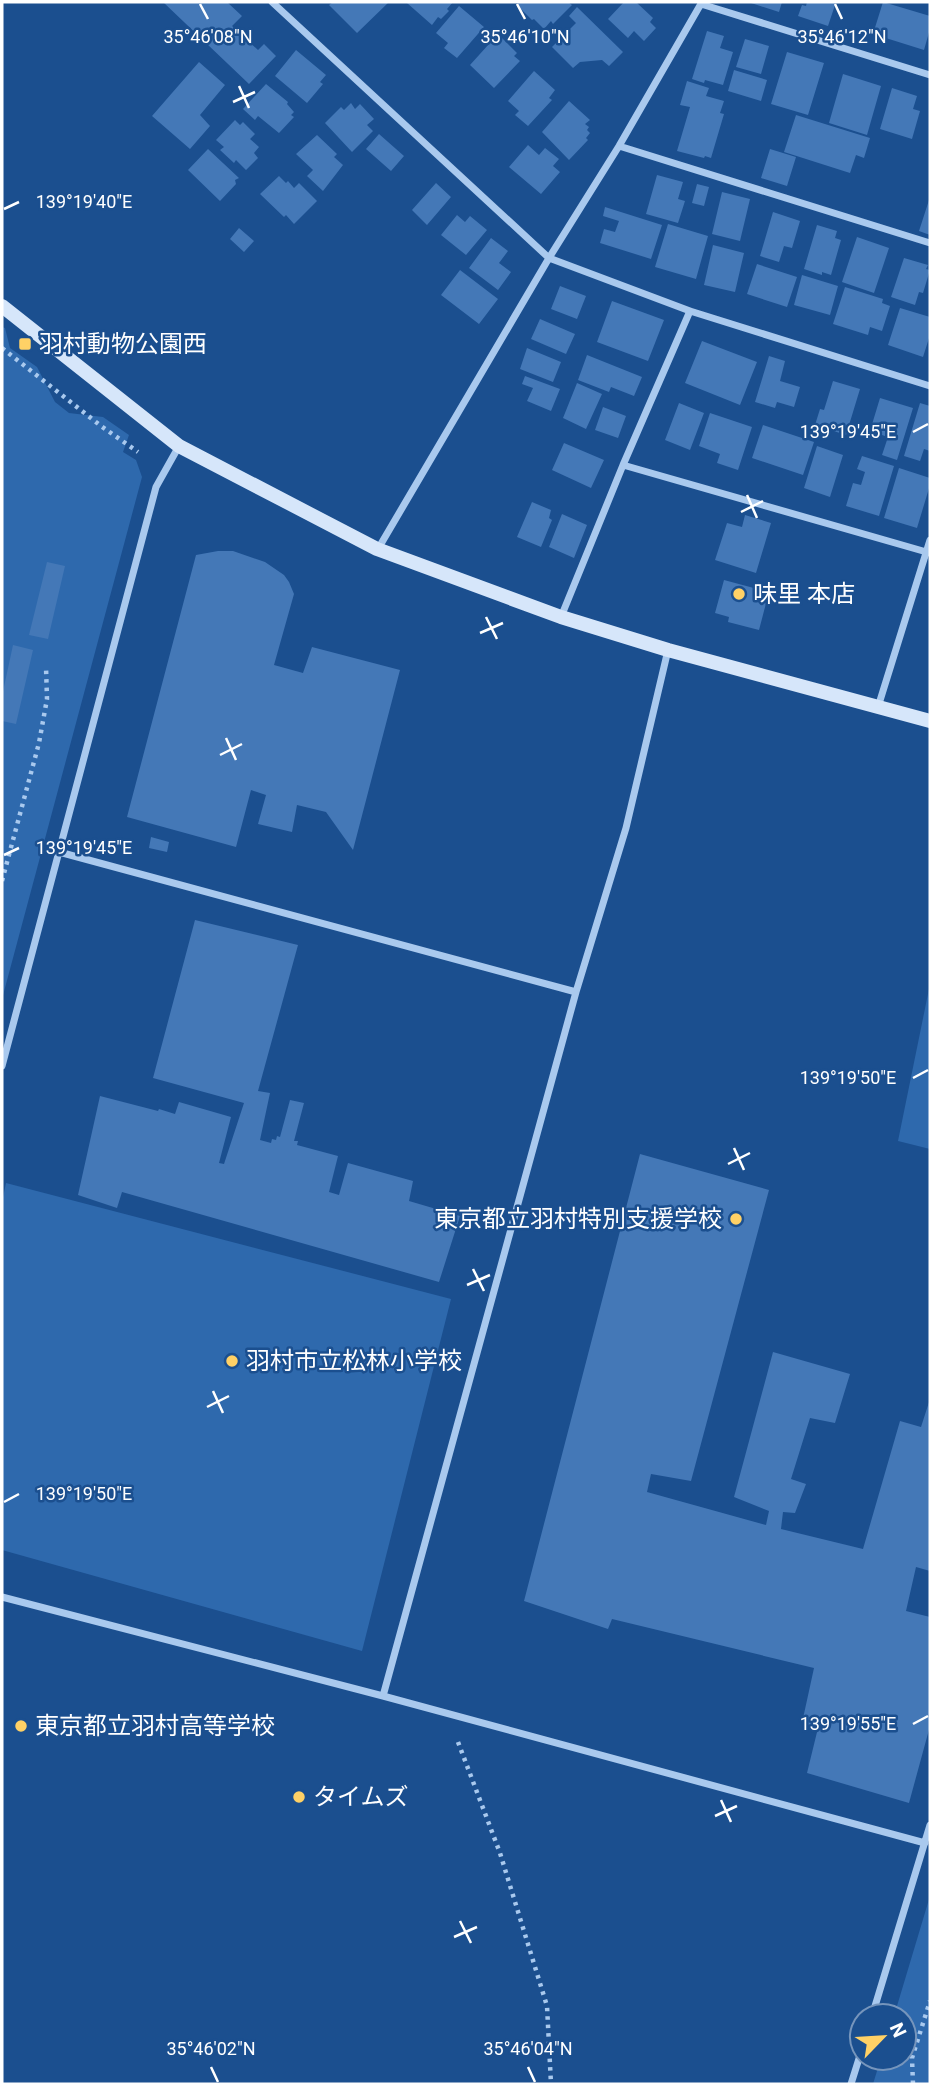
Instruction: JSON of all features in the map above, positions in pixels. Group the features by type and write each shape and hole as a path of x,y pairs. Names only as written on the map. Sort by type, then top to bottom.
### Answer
{"street":[{"path":"272,2 549,258 690,311 930,386"},
{"path":"377,549 549,258 619,146 701,3 930,75"},
{"path":"619,146 930,243"},
{"path":"2,306 179,446 377,549 561,617 668,650 930,721"},
{"path":"561,617 690,311"},
{"path":"2,1066 156,487 179,446"},
{"path":"623,465 928,552"},
{"path":"878,707 930,540"},
{"path":"383,1696 576,992 626,828 668,650"},
{"path":"59,852 576,992"},
{"path":"2,1597 383,1696 925,1843"},
{"path":"876,2002 930,1825"}],"path":[{"path":"2,348 138,452"},
{"path":"2,881 39,743 47,699 46,667"},
{"path":"458,1742 500,1853 547,2006 551,2084"},
{"path":"913,2084 912,2058 930,2001"}],"shaded area":[{"path":"2,327 5,328 10,348 37,367 55,402 69,413 103,417 129,435 123,452 136,460 142,477 2,999"},
{"path":"930,984 930,1149 898,1141"},
{"path":"6,1183 451,1299 362,1651 2,1550 2,1202"},
{"path":"930,1896 930,2084 873,2084 877,2072 918,2072 918,2002 898,2002"}],"building":[{"path":"163,2 227,2 242,16 232,26 258,50 264,44 276,56 249,84"},
{"path":"333,2 389,2 357,33 329,5"},
{"path":"453,2 447,9 449,11 441,19 438,17 432,25 407,3"},
{"path":"520,2 568,2 572,5 544,29 517,5"},
{"path":"624,2 636,2 653,18 650,22 656,28 644,41 634,31 628,38 608,19"},
{"path":"748,2 782,2 779,12"},
{"path":"807,2 836,2 828,26 798,16 802,5 806,6"},
{"path":"883,2 930,16 930,29 924,50 873,34"},
{"path":"459,6 484,27 457,58 444,48 448,43 436,33"},
{"path":"577,7 623,52 609,66 602,60 580,62 573,68 552,47 576,23 569,16"},
{"path":"707,31 724,36 720,48 733,52 723,85 692,79"},
{"path":"498,34 517,53 514,56 520,61 494,88 470,65"},
{"path":"745,39 769,46 761,74 736,67"},
{"path":"296,50 326,75 320,82 323,84 307,103 275,76"},
{"path":"787,52 824,63 808,115 771,104"},
{"path":"199,62 225,85 200,115 210,126 190,149 152,116"},
{"path":"734,70 767,80 761,101 728,91"},
{"path":"534,71 555,90 549,98 552,100 528,126 515,115 519,111 508,101"},
{"path":"843,74 881,86 867,135 829,123"},
{"path":"687,81 709,88 706,96 724,101 720,113 724,114 711,158 677,151 690,107 680,105"},
{"path":"266,84 288,102 294,112 291,115 294,117 279,133 258,116 255,120 243,109"},
{"path":"892,88 917,96 913,109 920,111 912,139 880,129"},
{"path":"569,101 590,120 585,124 590,133 586,138 588,140 569,160 542,132"},
{"path":"351,103 355,109 360,104 374,119 367,125 373,131 352,152 325,123 341,107 344,110"},
{"path":"796,115 870,138 864,158 856,155 850,173 784,152"},
{"path":"235,120 240,125 243,122 255,134 250,139 259,147 254,153 258,158 246,170 220,150 224,147 216,140"},
{"path":"379,134 404,156 391,171 366,149"},
{"path":"317,135 337,154 334,157 343,165 323,191 307,176 313,170 296,154"},
{"path":"528,145 539,155 545,148 559,159 553,166 560,172 541,194 509,167"},
{"path":"208,149 239,178 220,201 188,170"},
{"path":"770,149 796,157 787,186 761,178"},
{"path":"657,175 683,182 678,199 685,201 678,223 646,214"},
{"path":"279,176 294,188 299,183 317,201 294,224 260,194"},
{"path":"436,183 451,197 427,225 412,210"},
{"path":"697,184 709,187 704,206 692,203"},
{"path":"722,192 750,199 740,241 712,234"},
{"path":"930,197 930,235 919,231"},
{"path":"605,207 662,225 651,259 600,243 604,229 615,232 619,221 603,216"},
{"path":"773,212 800,221 792,248 784,246 779,262 760,256"},
{"path":"457,215 465,222 470,216 487,230 466,255 441,235"},
{"path":"668,224 708,236 696,279 655,267"},
{"path":"817,225 837,231 835,238 841,240 831,275 804,269"},
{"path":"239,228 254,241 244,252 230,239"},
{"path":"857,237 889,248 874,293 842,282"},
{"path":"491,238 508,251 499,263 511,272 498,290 469,268"},
{"path":"713,245 744,253 735,292 704,285"},
{"path":"904,258 928,265 926,269 930,270 923,293 919,292 915,305 891,297"},
{"path":"757,264 797,277 787,307 747,294"},
{"path":"460,270 498,299 479,324 441,295"},
{"path":"802,275 838,286 830,315 794,305"},
{"path":"560,286 586,296 577,319 551,309"},
{"path":"845,287 883,299 882,303 890,306 882,331 870,327 868,335 833,324"},
{"path":"612,301 664,320 648,361 597,342"},
{"path":"900,308 930,317 930,335 923,357 888,345"},
{"path":"540,319 575,334 566,354 531,339"},
{"path":"702,341 757,362 740,405 685,383"},
{"path":"527,348 561,362 553,382 520,369"},
{"path":"587,355 642,377 634,396 611,387 609,392 578,380"},
{"path":"769,356 785,361 780,381 800,387 794,407 777,402 775,408 755,402"},
{"path":"525,376 560,389 551,411 527,401 533,388 522,384"},
{"path":"833,381 860,389 846,435 815,425 820,409 824,410"},
{"path":"577,383 602,394 586,429 563,418"},
{"path":"880,398 913,408 897,460 882,455 888,437 870,431"},
{"path":"679,403 704,413 690,450 665,440"},
{"path":"920,403 930,406 930,451 924,449 920,461 904,456"},
{"path":"603,407 626,416 618,438 595,430"},
{"path":"710,413 752,427 738,470 717,463 720,454 699,446"},
{"path":"763,425 814,442 803,475 752,458"},
{"path":"564,443 604,460 591,488 552,470"},
{"path":"817,446 843,455 830,497 804,488"},
{"path":"862,456 894,466 879,516 846,506 853,483 861,485 865,472 857,469"},
{"path":"899,468 930,478 917,528 884,518"},
{"path":"532,502 551,510 549,518 552,520 541,547 517,537"},
{"path":"562,514 587,525 574,558 549,547"},
{"path":"745,515 771,523 756,573 715,560 727,523 742,527"},
{"path":"233,551 265,562 284,575 289,582 294,594 274,665 303,673 312,647 400,670 353,850 326,812 297,805 292,832 258,824 266,795 251,790 236,847 127,817 196,555"},
{"path":"47,562 65,566 48,639 29,635"},
{"path":"724,580 769,592 759,630 728,622 729,617 715,613"},
{"path":"13,645 33,650 16,724 2,721 2,696"},
{"path":"151,837 169,842 167,852 149,848"},
{"path":"195,920 298,945 258,1091 270,1093 260,1140 271,1143 272,1139 280,1137 290,1100 304,1103 294,1141 298,1141 297,1145 338,1156 329,1192 339,1195 348,1163 413,1181 409,1201 460,1216 439,1282 122,1192 117,1208 78,1195 100,1096 175,1114 179,1102 231,1117 219,1163 224,1164 244,1103 153,1078"},
{"path":"640,1154 769,1190 691,1481 651,1474 647,1492 766,1525 769,1511 734,1497 773,1352 850,1374 835,1423 810,1418 791,1479 806,1484 795,1513 783,1512 781,1529 863,1549 900,1421 921,1427 930,1399 930,1571 916,1567 906,1611 930,1617 930,1726 909,1803 807,1773 818,1728 802,1723 814,1668 612,1619 608,1629 524,1601"}],"place":[{"name":"羽村動物公園西","path":"25,344"},
{"name":"味里 本店","path":"739,594"},
{"name":"東京都立羽村特別支援学校","path":"736,1219"},
{"name":"羽村市立松林小学校","path":"232,1361"},
{"name":"東京都立羽村高等学校","path":"21,1726"},
{"name":"タイムズ","path":"299,1797"}]}
